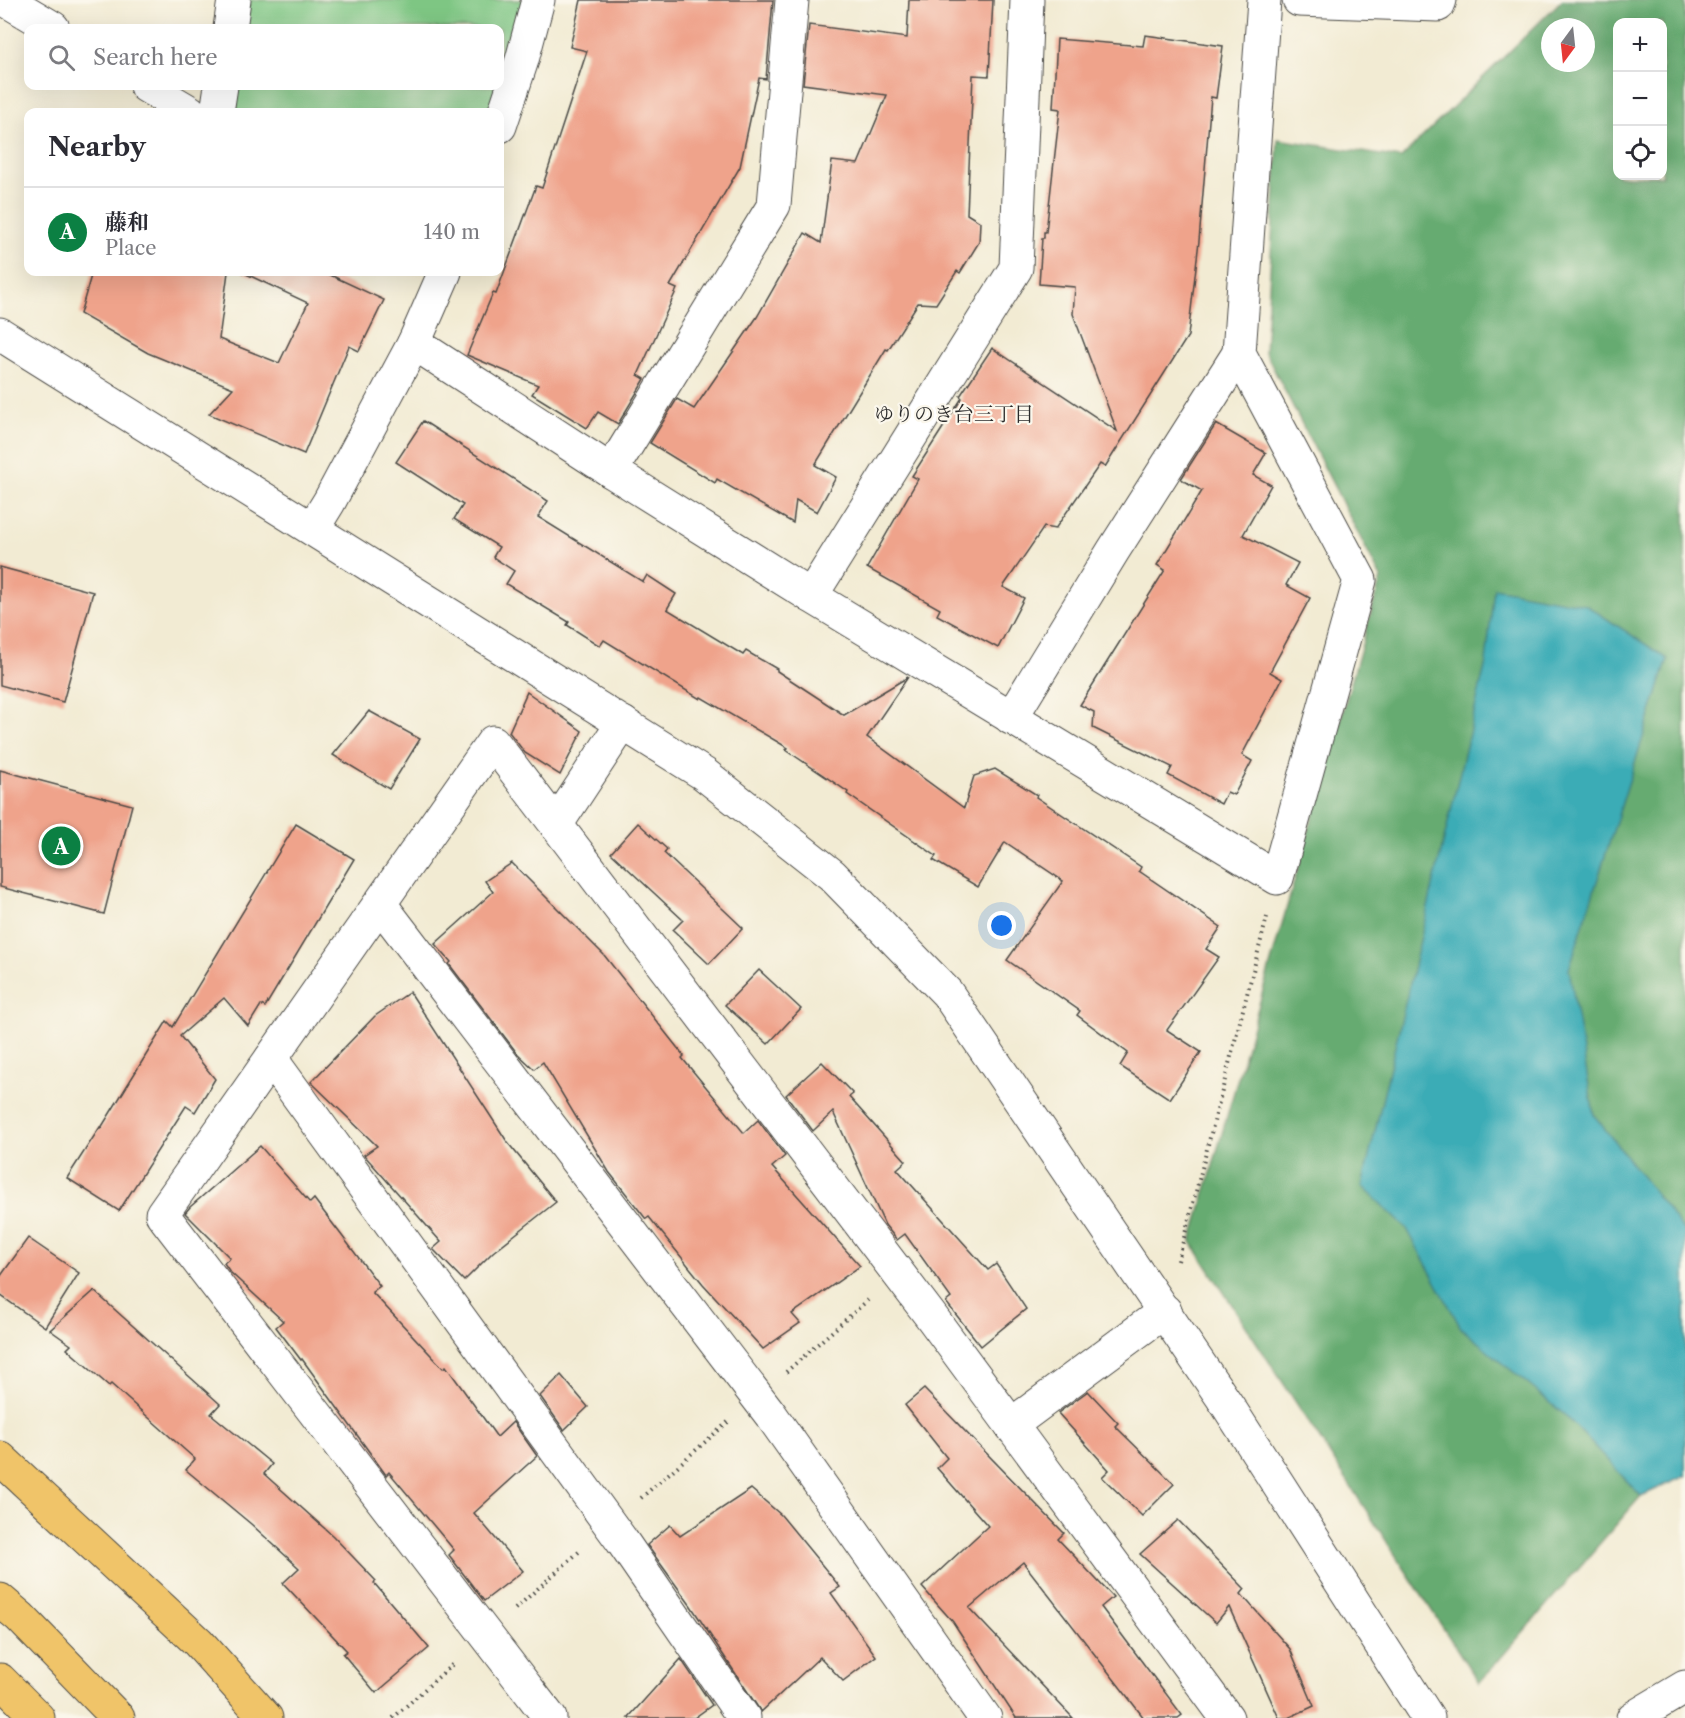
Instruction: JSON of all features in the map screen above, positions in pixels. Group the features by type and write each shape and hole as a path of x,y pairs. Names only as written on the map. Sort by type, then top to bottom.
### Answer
{"main road":[{"path":"0,1458 198,1642 266,1718"},
{"path":"0,1600 20,1617 117,1718"},
{"path":"0,1680 38,1718"}],"street":[{"path":"6,0 46,24"},
{"path":"231,24 234,0"},
{"path":"504,114 522,60 538,0"},
{"path":"611,471 774,205 792,0"},
{"path":"811,596 1016,268 1027,0"},
{"path":"1011,718 1113,551 1239,353 1264,0"},
{"path":"1299,0 1438,5 1440,0"},
{"path":"153,90 183,108"},
{"path":"218,108 220,90"},
{"path":"313,528 414,343 439,276"},
{"path":"0,334 704,774 832,875 947,993 1165,1311 1428,1718"},
{"path":"414,343 611,471 811,596 1277,878 1360,580 1239,353"},
{"path":"556,825 623,723"},
{"path":"550,1718 162,1214 493,742 898,1273 1227,1718"},
{"path":"380,904 771,1414 985,1718"},
{"path":"271,1059 622,1541 744,1718"},
{"path":"1011,1425 1165,1311"},
{"path":"1634,1718 1685,1687"}],"path":[{"path":"1165,1311 1277,878"},
{"path":"782,1375 898,1273"},
{"path":"638,1501 737,1414"},
{"path":"393,1718 585,1548"}],"green space":[{"path":"234,0 538,0 501,108 218,108 220,90 504,90 504,24 231,24"},
{"path":"1562,0 1685,0 1685,1476 1641,1496 1479,1683 1191,1242 1381,578 1265,352 1278,139 1401,158 1541,21 1541,72 1595,72 1595,18 1544,18"}],"water":[{"path":"1494,588 1586,605 1668,659 1569,969 1594,1115 1685,1232 1685,1476 1641,1496 1566,1416 1461,1328 1407,1229 1362,1186 1486,662"}],"building":[{"path":"581,0 773,0 766,79 759,78 740,167 670,286 677,289 638,375 645,379 618,424 598,412 587,428 532,394 538,385 467,355 493,293 496,294 504,276 536,186 542,188 587,51 570,47"},
{"path":"909,0 993,0 989,76 973,75 967,214 980,222 979,242 960,273 957,271 936,304 918,303 888,350 886,349 815,465 836,477 817,512 796,500 793,523 717,479 715,483 650,443 677,399 694,409 757,317 805,233 821,243 832,161 858,164 887,95 803,84 809,25 907,38"},
{"path":"1145,35 1223,46 1216,98 1211,97 1199,241 1188,336 1105,467 1100,464 1055,529 1044,527 1003,587 1024,598 998,648 937,615 940,609 867,568 918,479 912,476 992,348 1117,431 1073,314 1075,287 1039,284 1042,238 1046,232 1060,109 1053,108 1057,39 1143,46"},
{"path":"91,276 227,276 219,339 279,363 308,303 251,276 333,276 384,300 359,351 349,346 304,454 209,414 233,388 148,353 80,314"},
{"path":"423,421 548,501 538,517 643,582 647,575 676,594 667,609 743,655 746,651 777,669 844,715 908,677 867,737 964,808 974,776 995,769 1037,795 1036,797 1141,867 1139,871 1221,927 1206,949 1219,957 1167,1030 1201,1052 1170,1099 1120,1066 1128,1053 1077,1015 1080,1011 1007,960 1063,881 1005,842 978,887 933,860 936,856 786,750 788,748 701,697 700,699 604,640 600,646 567,625 569,622 506,584 514,571 493,557 499,547 454,519 463,505 396,462"},
{"path":"1216,424 1266,453 1253,475 1271,485 1243,535 1298,563 1286,585 1310,598 1270,672 1282,679 1242,755 1252,761 1234,795 1227,792 1221,804 1168,775 1172,767 1093,728 1094,712 1080,705 1165,570 1157,565 1202,491 1181,479"},
{"path":"0,567 93,592 63,702 0,685"},
{"path":"527,692 582,731 560,775 525,753 509,732"},
{"path":"369,711 420,739 389,789 333,755"},
{"path":"0,770 132,805 104,914 0,887"},
{"path":"638,823 667,849 664,853 743,928 709,964 673,930 683,920 611,853"},
{"path":"296,824 354,859 265,1007 261,1005 248,1026 224,998 180,1036 215,1079 195,1112 186,1106 119,1211 67,1178 101,1128 167,1021 173,1027"},
{"path":"512,863 604,955 684,1056 682,1058 744,1133 758,1120 785,1156 772,1167 860,1266 792,1314 800,1323 763,1349 703,1284 649,1217 646,1219 609,1172 543,1062 534,1069 517,1053 449,964 451,962 435,944 493,892 485,881"},
{"path":"759,970 801,1009 768,1044 725,1005"},
{"path":"410,992 508,1143 556,1202 493,1252 464,1281 433,1249 441,1242 364,1155 377,1146 311,1082 375,1016"},
{"path":"822,1062 853,1094 849,1097 906,1161 897,1169 988,1270 996,1264 1026,1309 981,1346 946,1302 951,1298 905,1234 897,1240 885,1225 833,1112 813,1131 786,1095"},
{"path":"260,1146 310,1203 314,1199 380,1286 372,1292 443,1368 446,1366 497,1437 513,1422 537,1456 474,1513 523,1571 484,1601 449,1555 454,1550 389,1472 386,1475 276,1327 283,1321 230,1272 224,1263 230,1258 185,1213"},
{"path":"28,1238 79,1273 45,1327 0,1295 0,1277"},
{"path":"94,1291 220,1404 211,1414 272,1464 264,1474 333,1536 376,1581 374,1583 429,1648 376,1693 343,1654 347,1651 283,1583 299,1568 186,1470 195,1459 111,1384 109,1386 67,1349 71,1345 50,1330"},
{"path":"561,1375 588,1407 564,1430 540,1396"},
{"path":"924,1389 1064,1533 1058,1539 1113,1597 1101,1607 1182,1715 1178,1718 1144,1718 1023,1562 969,1608 1073,1718 1016,1718 953,1622 922,1587 988,1526 937,1468 947,1458 905,1405"},
{"path":"1088,1391 1118,1423 1115,1426 1174,1484 1142,1516 1102,1477 1109,1470 1058,1413"},
{"path":"751,1489 781,1515 840,1587 831,1593 876,1656 843,1681 820,1657 761,1712 691,1606 647,1545 670,1525 680,1536"},
{"path":"1178,1520 1245,1589 1241,1594 1290,1649 1314,1706 1288,1718 1279,1718 1229,1607 1216,1623 1140,1554"},
{"path":"681,1659 712,1705 694,1718 628,1718"}],"place":[{"name":"藤和","path":"61,846"}],"district":[{"name":"ゆりのき台三丁目","path":"954,414"}]}
